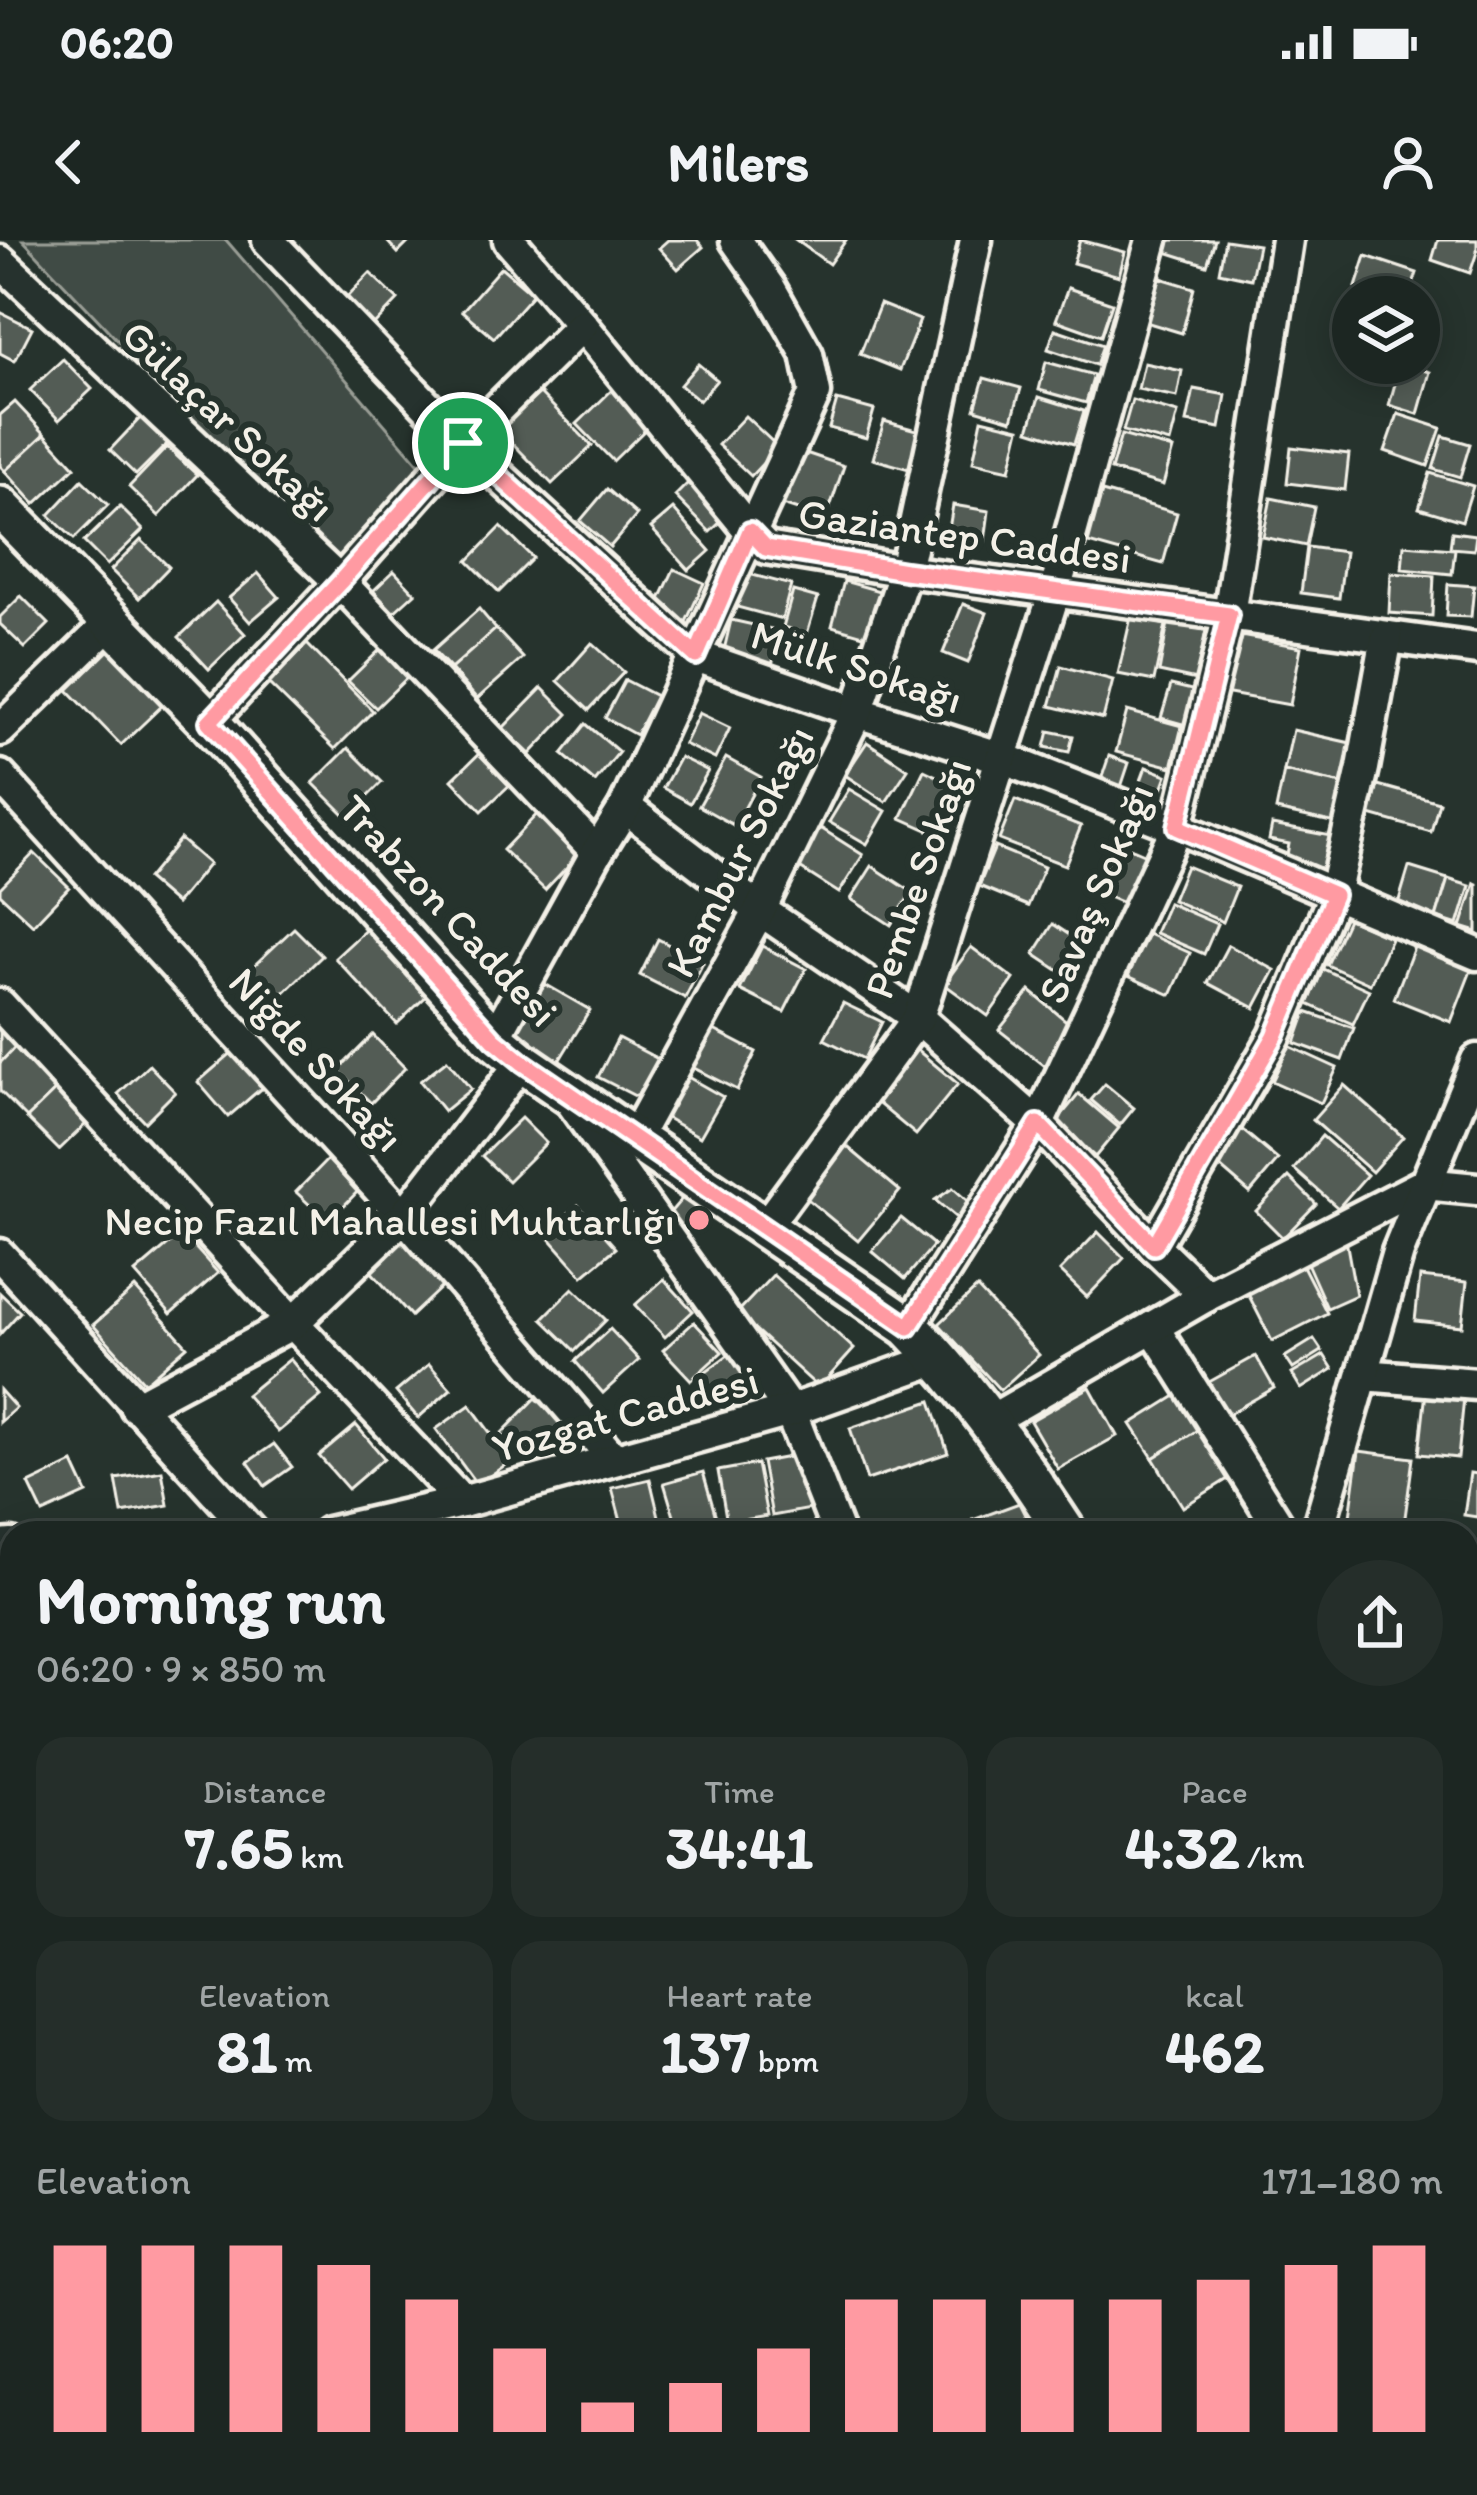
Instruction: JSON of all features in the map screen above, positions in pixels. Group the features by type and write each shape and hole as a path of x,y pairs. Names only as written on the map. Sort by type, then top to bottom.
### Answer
{"main road":[{"name":"Trabzon Caddesi","path":"0,507 209,722 508,1050 909,1327 990,1421 1058,1521"}],"street":[{"name":"Mülk Sokağı","path":"268,240 463,443 696,656 1002,758 1477,954"},
{"name":"Gaziantep Caddesi","path":"508,240 766,548 1477,649"},
{"path":"136,1407 293,1323 404,1216 508,1050 597,852 625,807 696,656 815,392 807,354 736,240"},
{"name":"Kambur Sokağı","path":"634,1139 760,910 857,712 905,571 976,240"},
{"name":"Pembe Sokağı","path":"764,1228 918,1018 1055,591 1152,240"},
{"name":"Savaş Sokağı","path":"909,1327 1038,1124 1177,827 1229,615 1287,240"},
{"name":"Gülaçar Sokağı","path":"0,261 340,582 597,852"},
{"path":"209,722 463,443 582,325"},
{"path":"0,730 110,622"},
{"path":"1154,1246 1275,1036 1334,895 1364,768 1387,637"},
{"name":"Niğde Sokağı","path":"0,776 404,1216 613,1458"},
{"path":"625,807 760,910 918,1018 1038,1124 1206,1296"},
{"path":"0,1004 462,1502"},
{"path":"1320,1521 1398,1252 1477,1060"},
{"path":"563,1089 790,1411 833,1521"},
{"path":"990,1421 1206,1296 1424,1184 1477,1190"},
{"path":"0,1255 242,1521"},
{"path":"1153,1328 1275,1521"},
{"name":"Yozgat Caddesi","path":"380,1521 790,1411 939,1358"},
{"path":"1363,1375 1477,1384"}],"shaded area":[{"path":"23,240 226,240 424,470 334,570"}],"building":[{"path":"386,240 411,240 398,253"},
{"path":"668,240 697,240 703,247 678,269 659,248"},
{"path":"796,240 846,240 829,264"},
{"path":"1080,240 1125,252 1119,276 1073,263"},
{"path":"1170,240 1215,240 1207,265 1166,252"},
{"path":"1225,240 1258,245 1251,279 1219,272"},
{"path":"1438,240 1477,240 1470,273 1432,260"},
{"path":"1366,256 1417,273 1416,276 1360,276"},
{"path":"501,267 533,294 494,338 462,311"},
{"path":"370,273 398,300 373,326 345,299"},
{"path":"1154,276 1194,288 1182,333 1142,321"},
{"path":"1068,288 1112,303 1101,336 1056,320"},
{"path":"880,304 920,320 900,370 860,354"},
{"path":"0,312 32,328 15,361 0,353"},
{"path":"1055,329 1103,345 1096,365 1048,349"},
{"path":"63,359 92,389 59,420 30,390"},
{"path":"1046,362 1094,375 1086,403 1039,390"},
{"path":"1144,363 1182,371 1177,397 1138,389"},
{"path":"698,364 717,380 699,401 680,385"},
{"path":"984,378 1021,388 1012,420 975,409"},
{"path":"1395,384 1427,384 1418,414 1389,405"},
{"path":"1194,389 1226,395 1220,428 1187,422"},
{"path":"612,390 648,427 613,461 577,424"},
{"path":"540,393 592,446 552,484 500,430"},
{"path":"1039,397 1084,411 1074,444 1029,430"},
{"path":"837,400 874,410 866,438 829,428"},
{"path":"1132,400 1178,413 1170,443 1123,431"},
{"path":"15,402 45,434 5,471 0,466 0,415"},
{"path":"145,413 172,439 136,475 110,450"},
{"path":"1398,414 1441,428 1428,466 1385,451"},
{"path":"745,416 778,447 751,476 718,445"},
{"path":"982,419 1020,428 1010,470 973,462"},
{"path":"884,421 927,433 916,471 873,459"},
{"path":"45,434 75,467 35,504 5,471"},
{"path":"1121,435 1173,449 1163,485 1111,470"},
{"path":"1443,436 1470,444 1460,477 1433,469"},
{"path":"167,447 197,475 159,516 129,487"},
{"path":"1291,447 1349,454 1345,490 1287,483"},
{"path":"794,449 844,466 826,519 776,503"},
{"path":"1430,473 1473,486 1462,521 1419,508"},
{"path":"695,476 731,512 710,532 675,496"},
{"path":"82,480 108,505 74,539 49,515"},
{"path":"607,489 637,515 610,547 580,521"},
{"path":"1102,492 1177,513 1163,564 1088,543"},
{"path":"1271,498 1314,507 1306,546 1263,537"},
{"path":"953,505 989,511 985,541 948,535"},
{"path":"120,507 143,530 107,565 84,542"},
{"path":"673,509 710,551 689,570 651,528"},
{"path":"501,527 533,558 499,592 468,561"},
{"path":"1452,532 1476,535 1474,550 1450,548"},
{"path":"141,540 169,567 139,598 111,570"},
{"path":"1404,545 1455,549 1452,574 1402,569"},
{"path":"1307,547 1345,552 1339,598 1301,593"},
{"path":"674,569 704,583 685,624 655,610"},
{"path":"394,571 415,593 393,613 373,591"},
{"path":"258,573 279,597 250,622 229,598"},
{"path":"745,573 791,585 782,619 737,607"},
{"path":"1391,573 1434,576 1432,616 1389,613"},
{"path":"844,581 883,592 870,637 832,626"},
{"path":"1448,584 1474,586 1471,617 1446,616"},
{"path":"793,591 818,598 807,634 783,627"},
{"path":"21,596 49,624 25,648 0,624 0,617"},
{"path":"216,602 245,634 209,669 179,637"},
{"path":"963,604 987,613 968,663 943,653"},
{"path":"479,609 496,629 451,669 433,650"},
{"path":"1131,617 1166,625 1154,681 1118,674"},
{"path":"731,620 780,631 770,674 721,663"},
{"path":"1168,623 1206,630 1196,680 1159,672"},
{"path":"496,629 523,658 477,699 451,669"},
{"path":"1235,635 1301,647 1290,705 1224,693"},
{"path":"388,642 415,670 376,708 348,681"},
{"path":"592,643 624,672 589,710 558,681"},
{"path":"307,644 373,711 335,749 268,683"},
{"path":"113,646 167,701 121,745 68,690"},
{"path":"1061,666 1113,680 1103,719 1050,706"},
{"path":"625,680 656,696 636,735 605,718"},
{"path":"1171,685 1196,691 1186,725 1161,718"},
{"path":"542,688 568,714 530,754 503,728"},
{"path":"1127,711 1182,726 1172,767 1116,752"},
{"path":"699,713 730,728 715,759 684,744"},
{"path":"586,724 619,752 595,782 562,754"},
{"path":"1293,730 1355,744 1346,785 1284,771"},
{"path":"1049,731 1073,736 1069,752 1045,747"},
{"path":"867,742 908,769 886,802 845,775"},
{"path":"486,747 516,779 482,811 452,780"},
{"path":"348,748 382,782 347,817 313,783"},
{"path":"1109,756 1129,763 1120,790 1100,783"},
{"path":"680,757 708,771 690,803 663,788"},
{"path":"726,758 761,777 735,826 699,806"},
{"path":"1146,767 1167,775 1156,805 1135,797"},
{"path":"924,770 970,792 948,839 901,818"},
{"path":"1284,771 1346,785 1336,823 1276,810"},
{"path":"1378,785 1439,802 1431,832 1370,815"},
{"path":"849,789 886,811 867,844 829,822"},
{"path":"1015,800 1081,826 1065,865 999,840"},
{"path":"540,811 582,851 545,890 503,850"},
{"path":"1272,825 1331,836 1324,873 1285,866 1289,844 1269,840"},
{"path":"819,827 863,855 839,893 795,865"},
{"path":"180,839 209,864 176,904 147,879"},
{"path":"1116,842 1151,857 1130,906 1095,891"},
{"path":"995,847 1044,867 1028,906 979,886"},
{"path":"34,853 69,887 33,925 0,894 0,888"},
{"path":"872,866 912,892 891,925 851,899"},
{"path":"1186,866 1237,887 1223,922 1172,900"},
{"path":"1409,867 1448,879 1436,918 1397,907"},
{"path":"1448,879 1470,886 1458,925 1436,918"},
{"path":"1477,884 1477,932 1461,927"},
{"path":"1168,903 1217,924 1204,954 1155,933"},
{"path":"1348,919 1391,938 1370,984 1327,965"},
{"path":"374,922 435,988 397,1024 335,958"},
{"path":"1053,924 1083,944 1064,974 1034,954"},
{"path":"294,928 322,956 271,1005 243,976"},
{"path":"1148,934 1190,953 1171,995 1128,976"},
{"path":"658,939 703,963 685,998 640,975"},
{"path":"1416,942 1474,963 1451,1022 1394,999"},
{"path":"1228,945 1275,970 1255,1008 1208,983"},
{"path":"762,946 806,969 784,1012 740,990"},
{"path":"971,947 1014,979 988,1016 944,984"},
{"path":"1323,969 1369,990 1353,1024 1308,1004"},
{"path":"545,984 590,1010 559,1061 515,1035"},
{"path":"1030,991 1075,1028 1045,1066 999,1030"},
{"path":"843,1003 882,1022 864,1059 824,1039"},
{"path":"1306,1012 1354,1028 1342,1060 1295,1043"},
{"path":"0,1028 17,1045 0,1063"},
{"path":"712,1029 756,1052 737,1090 692,1067"},
{"path":"373,1035 405,1068 371,1103 338,1070"},
{"path":"618,1038 658,1059 639,1098 598,1077"},
{"path":"17,1045 59,1087 27,1118 0,1091 0,1063"},
{"path":"1289,1046 1337,1068 1321,1103 1272,1081"},
{"path":"236,1049 266,1084 228,1117 198,1082"},
{"path":"916,1049 958,1084 916,1135 874,1100"},
{"path":"447,1060 471,1089 444,1111 420,1081"},
{"path":"149,1065 175,1092 145,1122 118,1094"},
{"path":"686,1076 723,1097 700,1137 663,1116"},
{"path":"1105,1084 1134,1108 1120,1125 1091,1100"},
{"path":"1344,1085 1403,1137 1372,1172 1313,1120"},
{"path":"59,1087 91,1119 59,1150 27,1118"},
{"path":"1079,1094 1119,1128 1095,1157 1055,1123"},
{"path":"521,1118 546,1143 508,1181 482,1156"},
{"path":"1240,1128 1278,1160 1250,1193 1213,1161"},
{"path":"1322,1136 1367,1175 1338,1208 1294,1169"},
{"path":"844,1144 900,1191 858,1241 805,1197"},
{"path":"328,1159 360,1189 328,1222 296,1192"},
{"path":"1289,1177 1316,1204 1283,1238 1256,1211"},
{"path":"953,1188 974,1207 961,1222 935,1200"},
{"path":"685,1195 704,1211 687,1231 668,1215"},
{"path":"578,1205 616,1248 583,1276 545,1233"},
{"path":"901,1218 934,1245 905,1279 872,1251"},
{"path":"1098,1232 1124,1258 1087,1297 1060,1271"},
{"path":"182,1233 218,1273 171,1314 135,1273"},
{"path":"404,1238 445,1284 411,1316 369,1269"},
{"path":"1346,1240 1356,1295 1327,1308 1306,1261"},
{"path":"1301,1262 1327,1313 1272,1341 1246,1290"},
{"path":"773,1275 854,1349 819,1388 737,1313"},
{"path":"1420,1277 1467,1282 1462,1326 1415,1321"},
{"path":"664,1279 693,1311 665,1337 635,1305"},
{"path":"135,1288 187,1346 145,1383 93,1325"},
{"path":"573,1288 606,1320 575,1351 542,1319"},
{"path":"977,1288 1039,1355 1000,1390 939,1324"},
{"path":"0,1293 20,1312 0,1334"},
{"path":"694,1322 722,1352 691,1380 663,1350"},
{"path":"610,1329 639,1360 603,1393 575,1361"},
{"path":"1314,1339 1322,1351 1293,1369 1285,1357"},
{"path":"732,1352 759,1385 724,1412 698,1377"},
{"path":"1324,1355 1333,1369 1301,1389 1292,1374"},
{"path":"1256,1356 1274,1388 1227,1415 1209,1382"},
{"path":"290,1359 321,1396 278,1432 246,1395"},
{"path":"429,1364 451,1389 418,1418 396,1392"},
{"path":"1427,1383 1465,1387 1458,1458 1419,1454"},
{"path":"1090,1387 1117,1436 1058,1469 1030,1421"},
{"path":"0,1390 16,1408 0,1422"},
{"path":"1179,1394 1201,1428 1153,1458 1131,1424"},
{"path":"536,1398 570,1431 534,1467 501,1434"},
{"path":"931,1401 948,1453 867,1480 850,1428"},
{"path":"470,1405 511,1461 477,1485 436,1429"},
{"path":"356,1425 384,1458 348,1489 319,1456"},
{"path":"1201,1428 1231,1477 1183,1507 1153,1458"},
{"path":"274,1444 292,1467 265,1486 248,1462"},
{"path":"1359,1451 1413,1458 1404,1521 1349,1521"},
{"path":"800,1455 810,1509 772,1516 762,1462"},
{"path":"73,1463 87,1493 43,1513 29,1484"},
{"path":"757,1464 767,1516 727,1521 718,1471"},
{"path":"162,1471 168,1505 122,1513 116,1479"},
{"path":"703,1472 717,1521 675,1521 664,1483"},
{"path":"1470,1473 1477,1474 1477,1517 1464,1515"},
{"path":"650,1479 660,1521 621,1521 612,1488"},
{"path":"1019,1503 1028,1521 973,1521"}],"place":[{"name":"Necip Fazıl Mahallesi Muhtarlığı","path":"699,1220"}],"route":[{"path":"463,443 696,656 750,531 766,548 1229,615 1177,827 1334,895 1275,1036 1154,1246 1038,1124 909,1327 494,1039 209,722 463,443"}]}
